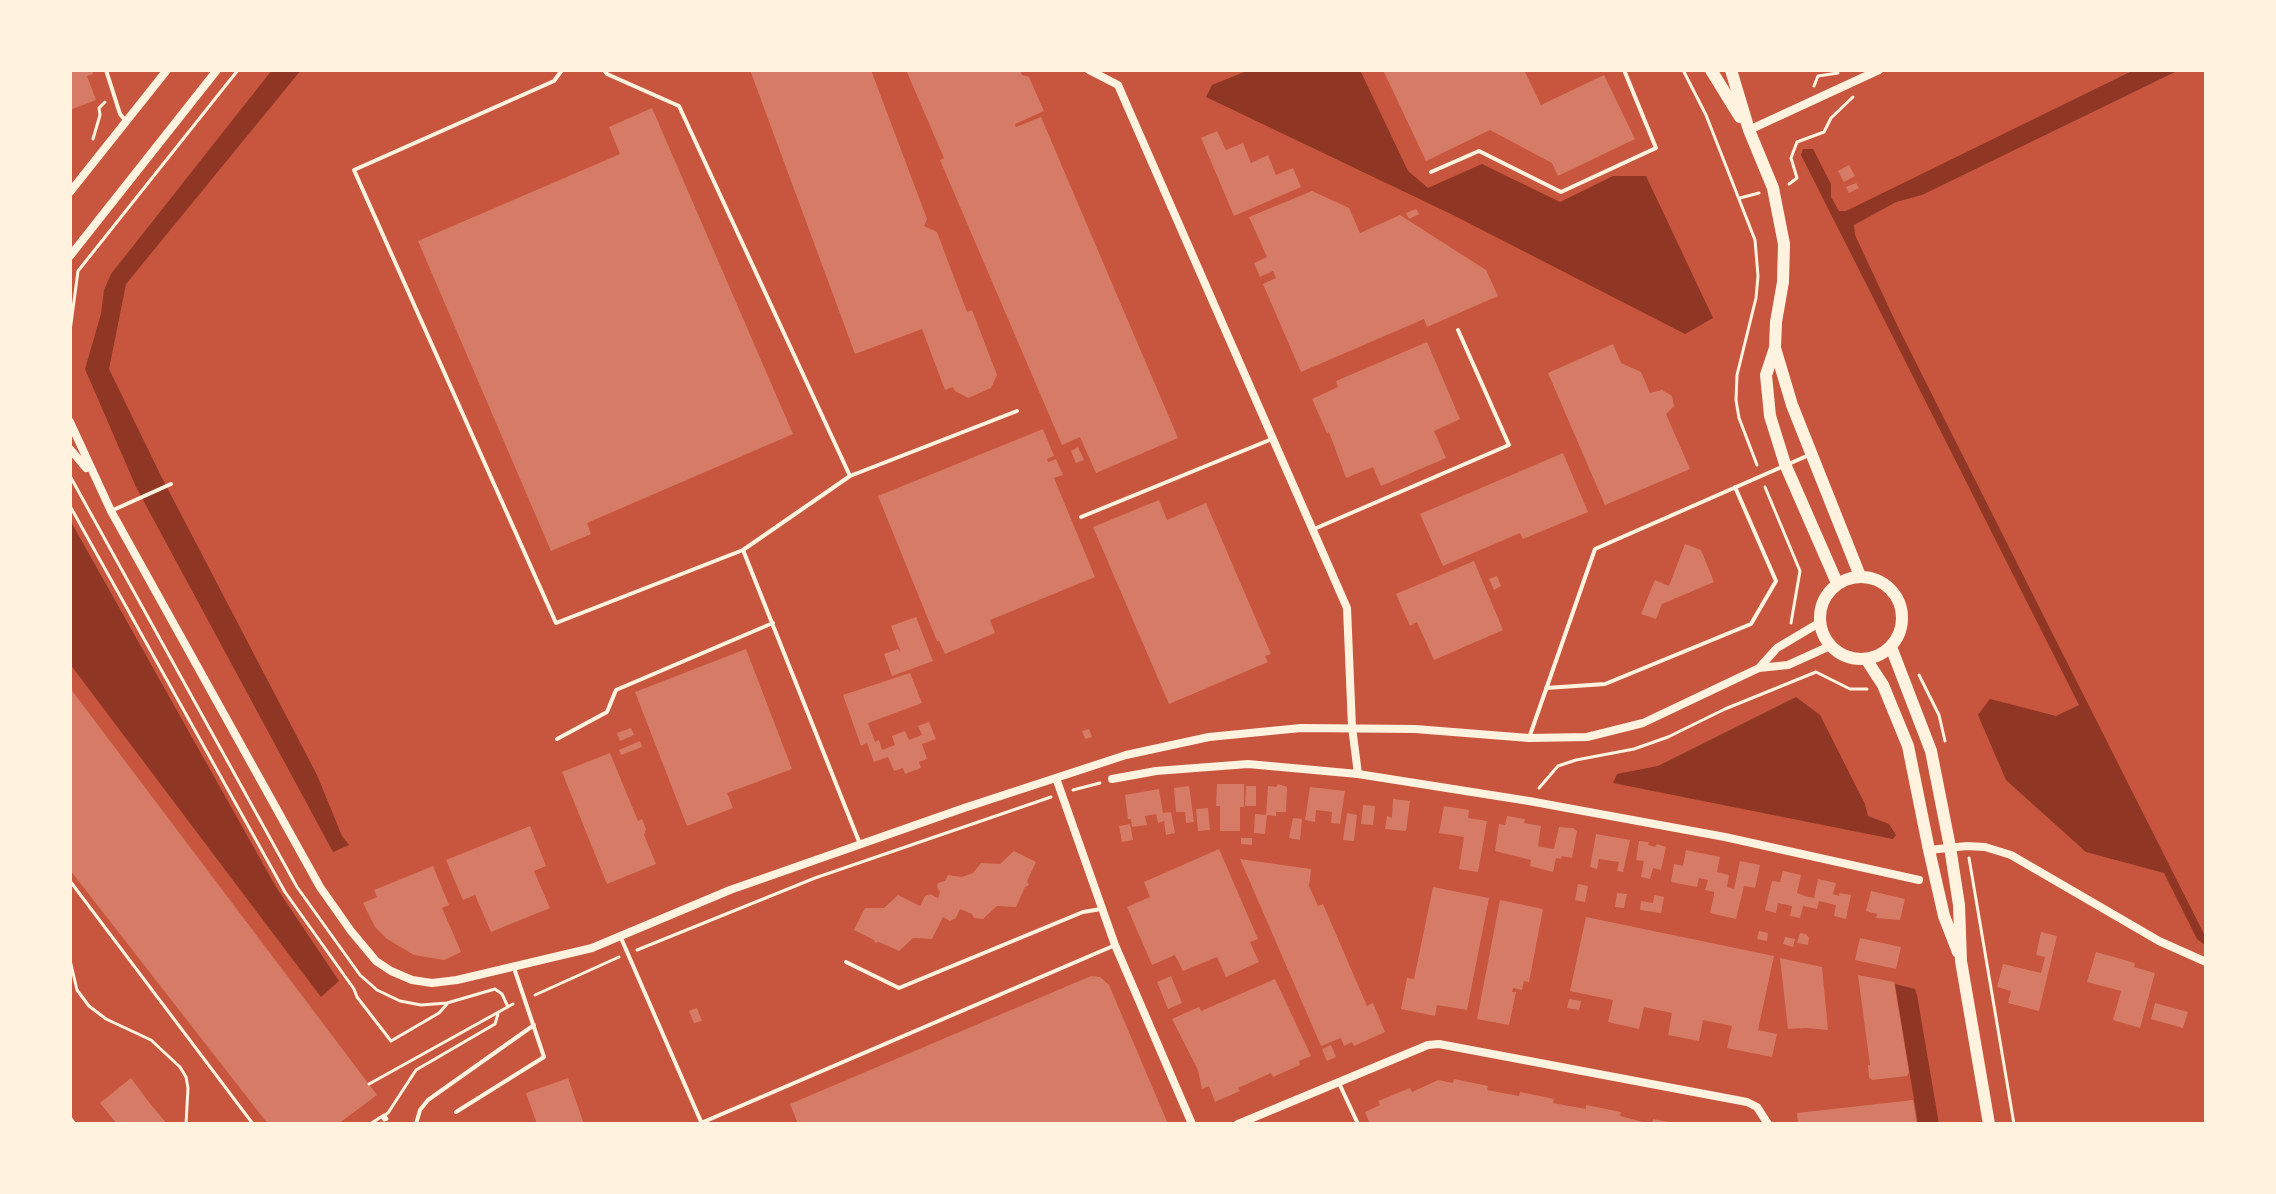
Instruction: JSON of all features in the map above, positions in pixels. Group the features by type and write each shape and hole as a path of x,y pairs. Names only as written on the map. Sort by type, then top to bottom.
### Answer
{"main road":[{"path":"1711,70 1749,130"},
{"path":"1731,70 1749,130 1773,188 1784,244 1775,348 1766,375 1770,416 1785,464 1837,583"},
{"path":"1775,348 1792,405 1860,576"},
{"path":"1860,576 1874,578 1887,585 1902,608 1899,635 1891,647 1880,655 1866,659 1846,657 1830,646 1819,623 1820,608 1827,594 1837,583 1860,576"},
{"path":"1891,647 1925,730 1950,847 1959,905 1961,961 1989,1124"},
{"path":"1866,659 1883,685 1908,746 1944,916 1961,961"}],"street":[{"path":"70,192 167,70"},
{"path":"70,256 217,70"},
{"path":"1089,70 1118,85 1347,608 1352,727 1358,774"},
{"path":"1749,130 1879,70"},
{"path":"70,422 111,511 296,848 351,931 376,961 412,980 432,983 457,980 592,948 730,890 1126,755 1209,737 1301,728 1415,729 1529,738 1587,737 1643,723 1759,668 1788,665 1830,646"},
{"path":"70,449 94,478"},
{"path":"1759,668 1777,648 1819,623"},
{"path":"1112,779 1156,771 1248,764 1358,774 1725,837 1919,880"},
{"path":"1056,778 1115,945 1192,1124"},
{"path":"1929,850 1985,847 2011,855 2159,941 2206,962"},
{"path":"1238,1124 1428,1045 1439,1044 1747,1102 1757,1107 1768,1124"}],"lane":[{"path":"106,70 120,114 126,122"},
{"path":"562,70 554,81 354,170 556,623 743,550 850,476 1017,411"},
{"path":"604,70 679,106 850,476"},
{"path":"1431,172 1479,151 1561,192 1656,148 1624,70"},
{"path":"1312,530 1509,445 1458,330"},
{"path":"1081,517 1272,439"},
{"path":"1529,738 1595,549 1811,453"},
{"path":"111,511 171,484"},
{"path":"1546,688 1605,684 1751,624 1776,581 1735,487"},
{"path":"743,550 860,844"},
{"path":"557,739 607,712 616,690 773,623"},
{"path":"846,962 899,988 1083,912 1101,909"},
{"path":"620,936 701,1124 1115,945"},
{"path":"456,1112 544,1057 513,966"},
{"path":"416,1124 420,1110 428,1100 534,1025"},
{"path":"1339,1081 1358,1124"}],"path":[{"path":"70,331 78,271 238,70"},
{"path":"92,141 100,115 99,108 113,94"},
{"path":"1797,178 1792,150 1797,142 1824,132 1828,122"},
{"path":"70,506 285,892 357,997 391,1041 439,1013 447,1003"},
{"path":"1529,801 1558,766 1634,749 1816,672 1850,689 1862,690 1883,685"},
{"path":"369,1084 525,999 729,911 815,878 1112,779"},
{"path":"1967,846 2014,1124"},
{"path":"70,881 253,1124"},
{"path":"70,960 77,990 89,1006 106,1019 151,1040 180,1067 188,1088 186,1124"},
{"path":"372,1123 384,1115 387,1119 382,1117 388,1113 416,1070 495,1024 499,1012"},
{"path":"70,1117 75,1124"}],"shaded area":[{"path":"272,70 301,70 126,284 109,369 161,476 317,775 342,836 349,845 333,852 136,487 85,369 101,314 104,290 111,274"},
{"path":"1249,70 1360,70 1408,171 1428,188 1482,164 1560,202 1613,176 1646,176 1713,318 1685,334 1453,215 1206,97 1212,85"},
{"path":"2134,70 2179,70 1922,195 1896,202 1854,225 1855,235 1898,327 2206,938 2206,946 2197,939 2164,873 2086,852 2006,780 1978,715 1990,699 2056,716 2079,705 1801,155 1803,149 1813,149 1831,184 1831,197 1839,211 1846,211"},
{"path":"70,520 276,887 339,981 321,997 70,664"},
{"path":"1796,697 1820,715 1865,804 1868,816 1889,824 1896,835 1893,839 1613,783 1617,774 1658,766"},
{"path":"1895,984 1915,989 1917,995 1939,1124 1918,1124"}],"building":[{"path":"70,70 92,70 93,74 87,76 96,100 70,110"},
{"path":"750,70 871,70 927,219 924,226 937,232 967,312 972,310 997,375 991,388 968,398 953,387 945,390 922,329 855,354"},
{"path":"906,70 1020,70 1022,75 1029,77 1044,111 1015,124 1016,127 1041,117 1178,438 1096,473 1080,437 1062,445 940,160 944,158"},
{"path":"1383,70 1524,70 1541,105 1604,75 1635,139 1558,176 1552,163 1490,130 1426,161"},
{"path":"652,108 793,434 587,523 591,534 551,551 418,241 620,154 609,127"},
{"path":"1217,131 1226,150 1243,143 1251,163 1268,155 1276,175 1293,168 1301,187 1234,216 1201,138"},
{"path":"1849,165 1855,176 1844,182 1838,171"},
{"path":"1856,183 1859,188 1849,193 1846,187"},
{"path":"1312,191 1349,208 1360,233 1400,215 1486,270 1498,296 1427,327 1424,319 1301,372 1263,284 1276,278 1273,271 1260,277 1254,263 1267,257 1249,217"},
{"path":"1416,209 1419,214 1409,219 1406,213"},
{"path":"1427,342 1460,419 1434,431 1446,458 1381,486 1373,467 1346,478 1329,432 1312,399 1338,387 1336,381"},
{"path":"1613,344 1621,363 1641,372 1650,393 1662,390 1672,396 1674,406 1666,414 1690,469 1605,505 1548,373"},
{"path":"1043,429 1054,456 1047,459 1048,462 1056,459 1063,475 1054,478 1095,577 990,620 995,633 945,654 878,496"},
{"path":"1078,447 1084,460 1076,463 1071,451"},
{"path":"1563,453 1588,512 1523,539 1520,533 1443,566 1420,514"},
{"path":"1159,500 1167,520 1206,503 1271,654 1265,656 1268,662 1169,704 1093,527"},
{"path":"1685,544 1701,550 1714,582 1662,604 1656,619 1641,614 1655,580 1669,586"},
{"path":"1474,561 1503,630 1434,660 1417,622 1410,626 1396,594"},
{"path":"1497,576 1501,586 1494,590 1489,579"},
{"path":"916,617 933,661 892,676 884,654 898,649 901,653 891,626"},
{"path":"746,649 792,769 727,793 733,808 687,826 635,692"},
{"path":"910,673 922,703 868,723 875,742 879,740 882,750 895,745 892,736 905,731 909,740 922,735 918,726 929,722 936,739 922,744 927,759 919,762 921,768 905,774 903,768 894,771 888,757 874,762 867,743 861,746 843,695"},
{"path":"70,688 377,1095 338,1124 268,1124 70,870"},
{"path":"631,728 634,735 620,741 617,733"},
{"path":"1089,729 1092,737 1085,739 1082,731"},
{"path":"640,741 642,747 621,755 619,750"},
{"path":"610,753 638,821 642,819 646,829 644,835 656,864 607,884 562,772"},
{"path":"1217,784 1244,784 1240,831 1220,831"},
{"path":"1278,784 1287,787 1286,812 1276,812 1276,816 1266,815 1268,786 1276,787"},
{"path":"1189,786 1194,822 1186,823 1185,812 1176,812 1174,788"},
{"path":"1246,786 1256,786 1256,806 1245,806"},
{"path":"1310,787 1345,791 1340,824 1331,823 1332,812 1325,811 1316,810 1315,822 1305,820"},
{"path":"1159,789 1163,813 1171,812 1175,833 1166,835 1164,821 1158,823 1156,814 1145,816 1147,825 1132,827 1131,819 1128,819 1125,795"},
{"path":"1393,799 1410,801 1406,831 1385,829 1387,816 1392,818"},
{"path":"1363,805 1375,806 1373,825 1361,824"},
{"path":"1444,806 1469,810 1468,818 1487,821 1478,872 1459,869 1464,837 1439,833"},
{"path":"1208,808 1210,830 1198,831 1196,809"},
{"path":"1347,813 1357,815 1354,841 1343,840"},
{"path":"1255,814 1267,815 1265,834 1254,833"},
{"path":"1507,816 1541,826 1538,846 1546,848 1554,849 1559,827 1573,828 1577,831 1572,858 1556,858 1553,872 1530,866 1531,860 1495,851 1499,824 1505,825"},
{"path":"1293,818 1302,819 1300,840 1289,838"},
{"path":"1130,824 1133,840 1122,842 1119,826"},
{"path":"530,826 546,866 534,871 550,908 491,932 475,895 463,900 446,860"},
{"path":"1596,834 1630,840 1623,872 1617,871 1619,862 1599,859 1597,869 1590,867"},
{"path":"1241,838 1252,838 1252,845 1241,844"},
{"path":"1639,841 1666,847 1661,870 1653,868 1650,879 1641,877 1644,861 1636,860"},
{"path":"1219,849 1258,939 1250,942 1259,962 1226,977 1217,957 1183,971 1175,955 1152,965 1127,907 1150,897 1144,882"},
{"path":"1686,850 1720,857 1717,872 1729,875 1727,887 1734,889 1740,861 1760,865 1755,888 1744,886 1736,919 1710,913 1714,892 1705,890 1708,880 1699,878 1697,887 1671,882 1674,864 1683,866"},
{"path":"1014,851 1036,862 1027,881 1029,885 1025,887 1016,907 997,906 983,919 974,918 960,909 956,918 950,921 943,917 932,939 913,938 899,951 875,943 854,930 865,908 884,908 898,895 920,906 925,896 930,894 938,898 938,883 945,881 948,875 962,877 973,873 981,863 1000,864"},
{"path":"1240,859 1311,869 1309,886 1318,906 1323,904 1367,1006 1373,1003 1385,1032 1354,1046 1352,1042 1344,1046 1341,1038 1321,1046"},
{"path":"433,866 449,905 442,908 461,952 444,960 414,955 387,939 375,927 363,903 377,897 374,890"},
{"path":"1783,871 1801,875 1797,893 1805,896 1814,898 1818,879 1836,883 1833,894 1851,895 1846,919 1834,916 1836,905 1819,901 1817,909 1803,906 1800,918 1790,916 1792,906 1778,903 1776,913 1765,910 1772,881 1780,882"},
{"path":"1578,884 1588,886 1585,902 1575,900"},
{"path":"1433,887 1489,898 1467,1010 1437,1005 1435,1016 1401,1009 1407,978 1414,979"},
{"path":"1871,891 1905,899 1900,920 1876,918 1877,914 1866,911"},
{"path":"1617,893 1627,894 1624,908 1615,907"},
{"path":"1654,895 1664,897 1661,913 1640,910 1641,901 1653,903"},
{"path":"1500,900 1543,909 1529,982 1524,981 1522,990 1513,988 1512,992 1516,992 1509,1025 1477,1019"},
{"path":"1586,917 1774,956 1758,1030 1777,1034 1772,1057 1727,1048 1732,1026 1703,1020 1699,1041 1668,1035 1672,1013 1644,1007 1639,1029 1608,1022 1613,1000 1570,991"},
{"path":"1759,931 1768,933 1767,941 1757,939"},
{"path":"2041,932 2057,936 2039,1011 2008,1003 2011,991 1997,987 2003,964 2041,973 2045,957 2036,955"},
{"path":"1800,933 1809,938 1808,945 1797,943"},
{"path":"1785,937 1795,939 1793,947 1783,944"},
{"path":"1860,938 1901,947 1896,969 1855,960"},
{"path":"2096,952 2135,963 2134,967 2155,973 2140,1028 2113,1020 2121,991 2087,982"},
{"path":"1780,958 1822,967 1828,1030 1788,1029"},
{"path":"1858,975 1894,982 1909,1072 1907,1076 1872,1080 1869,1077"},
{"path":"1091,976 1100,977 1109,985 1168,1124 798,1124 790,1104"},
{"path":"1171,976 1182,1003 1168,1009 1157,982"},
{"path":"1275,979 1311,1056 1299,1061 1300,1065 1273,1077 1271,1073 1215,1102 1209,1086 1202,1089 1198,1070 1172,1019 1199,1007 1201,1011"},
{"path":"1569,999 1581,1001 1579,1010 1567,1008"},
{"path":"2155,1003 2188,1012 2183,1028 2151,1019"},
{"path":"697,1008 702,1021 694,1023 689,1011"},
{"path":"1331,1045 1336,1057 1327,1061 1322,1049"},
{"path":"131,1078 167,1124 117,1124 100,1103"},
{"path":"568,1078 584,1124 537,1124 526,1093"},
{"path":"1454,1079 1488,1086 1487,1090 1519,1096 1520,1092 1554,1099 1553,1103 1621,1112 1620,1116 1651,1124 1370,1124 1365,1112 1380,1105 1378,1101 1410,1088 1412,1092 1438,1080 1453,1083"},
{"path":"1913,1100 1917,1124 1798,1124 1797,1113"},
{"path":"1653,1119 1673,1123 1652,1124"}]}
